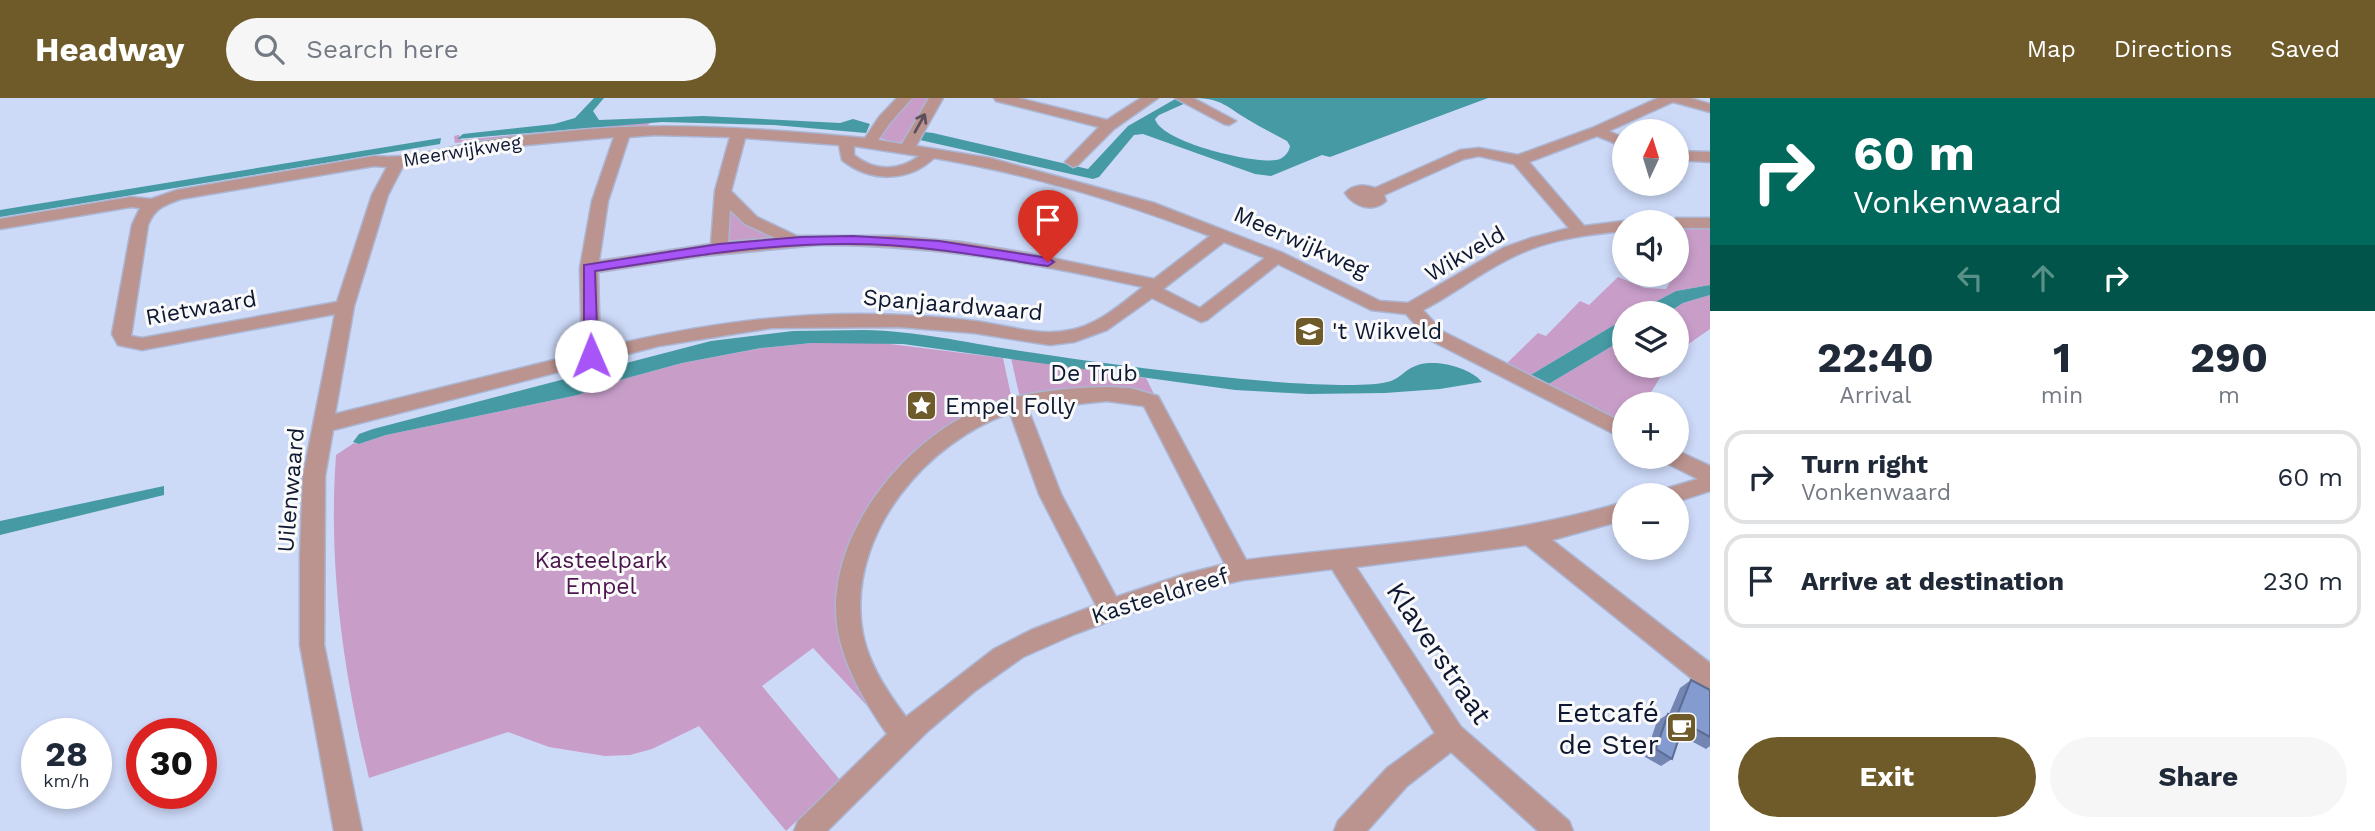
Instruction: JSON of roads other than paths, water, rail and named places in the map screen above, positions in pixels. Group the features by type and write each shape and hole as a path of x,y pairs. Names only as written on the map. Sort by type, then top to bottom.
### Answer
{"street":[{"path":"869,143 884,120 905,98"},
{"path":"907,149 936,98"},
{"path":"1001,98 1109,125"},
{"path":"1073,162 1109,125 1151,98"},
{"path":"1376,194 1460,155 1479,152 1519,160 1597,131 1670,98"},
{"path":"1675,98 1710,108"},
{"path":"1188,101 1229,121"},
{"path":"1597,131 1612,138"},
{"path":"719,248 723,191 739,132"},
{"name":"Meerwijkweg","path":"0,224 131,202 153,204 177,195 374,160 398,163 484,145 571,135 739,132 869,143 931,153 1063,181 1148,206 1222,235 1277,257 1377,306 1411,309"},
{"path":"591,356 589,268 600,201 623,133"},
{"path":"846,140 846,158 852,163 882,173 911,170 924,162 931,153"},
{"path":"1689,156 1710,157"},
{"path":"1519,160 1580,230"},
{"name":"Uilenwaard","path":"348,831 312,645 314,476 345,306 380,195 398,163"},
{"path":"723,191 736,210 752,224 801,241"},
{"name":"Rietwaard","path":"153,204 145,212 140,225 121,334 125,341 142,344 345,306"},
{"path":"1689,223 1710,223"},
{"name":"Wikveld","path":"1411,309 1440,295 1509,252 1580,230 1612,227"},
{"name":"Spanjaardwaard","path":"322,425 591,356 717,329 820,320 937,323 1038,338 1062,338 1101,326 1222,235"},
{"path":"589,268 719,248 801,241 895,241 960,247 1154,287 1201,316 1277,257"},
{"path":"1411,309 1436,335 1612,426"},
{"name":"De Trub","path":"904,736 877,699 856,654 849,621 853,567 863,539 883,503 907,473 938,445 973,421 1045,398 1111,395 1144,397 1152,401 1240,571"},
{"path":"1017,405 1050,494 1111,610"},
{"path":"1689,465 1710,475"},
{"path":"1689,490 1710,483"},
{"name":"Kasteeldreef","path":"808,831 904,736 992,663 1061,628 1171,588 1240,571 1450,548 1531,536 1612,514"},
{"path":"1531,536 1710,678"},
{"name":"Klaverstraat","path":"1338,559 1452,736 1559,831"},
{"path":"1348,831 1397,777 1452,736"}],"place":[{"name":"'t Wikveld","path":"1309,331"},
{"name":"Empel Folly","path":"922,406"},
{"name":"Eetcafé de Ster","path":"1682,728"}],"park label":[{"name":"Kasteelpark Empel","path":"601,573"}]}
